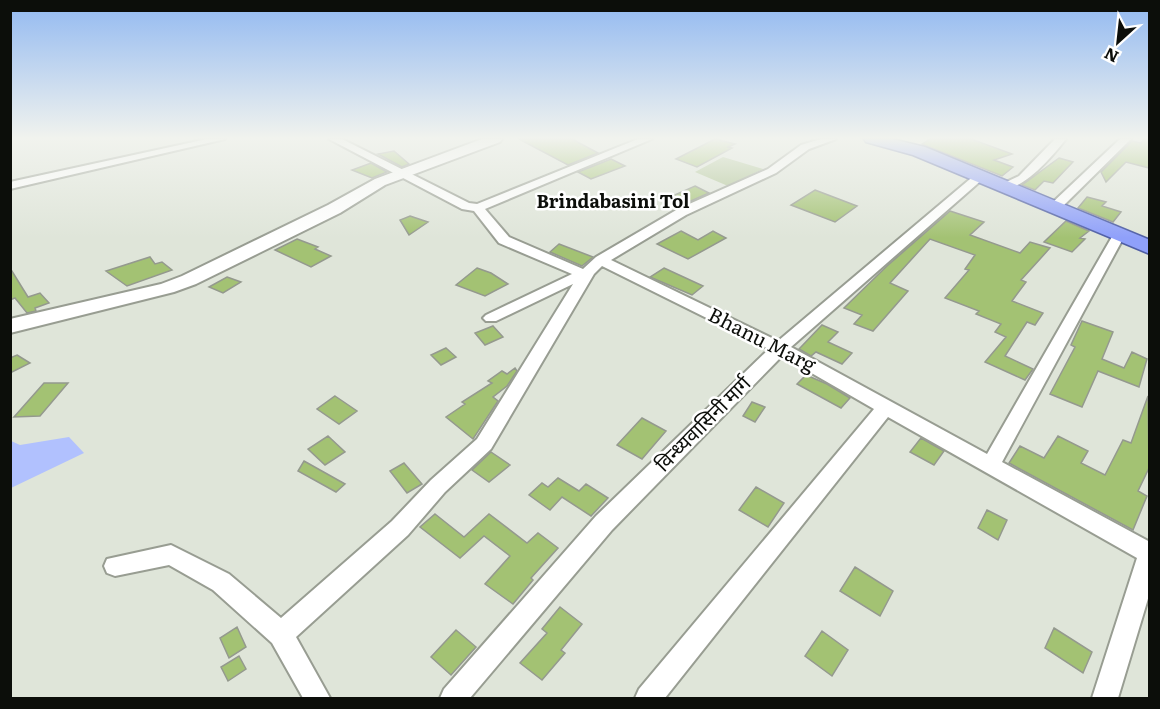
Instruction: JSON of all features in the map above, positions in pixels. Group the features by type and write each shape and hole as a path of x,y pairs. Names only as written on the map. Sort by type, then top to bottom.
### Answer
{"highway":[{"path":"970,172 1149,248"}],"main road":[{"path":"10,326 189,280 212,271 400,173"}],"street":[{"path":"10,186 72,172"},
{"path":"400,173 466,206 478,208 565,172"},
{"path":"491,318 590,269 682,212 770,172"},
{"path":"1006,186 1023,178 1029,172"},
{"path":"1055,207 1091,172"},
{"name":"विन्ध्यवासिनी मार्ग","path":"453,699 604,523 780,348 980,176"},
{"name":"Bhanu Marg","path":"478,208 504,240 590,269 780,348 1149,553"},
{"path":"990,466 1119,235"},
{"path":"281,634 400,528 438,486 484,444 590,269"},
{"path":"648,699 886,408"},
{"path":"1105,699 1149,553"},
{"path":"115,566 171,555 221,582 281,634 317,699"}],"green space":[{"path":"695,172 757,172 728,186"}],"water":[{"path":"69,437 84,453 11,488 11,441 20,445"}],"building":[{"path":"357,172 387,172 372,178"},
{"path":"578,172 609,172 591,179"},
{"path":"992,172 1007,172 1002,176"},
{"path":"1040,172 1063,172 1053,183 1044,181 1035,190 1022,185"},
{"path":"1101,172 1116,172 1106,182"},
{"path":"695,186 709,193 684,204 670,197"},
{"path":"815,190 857,206 835,222 791,205"},
{"path":"1087,197 1106,202 1102,206 1121,212 1113,222 1078,208"},
{"path":"950,211 984,222 970,235 1020,253 1030,242 1050,248 1021,280 1026,282 1012,301 1043,313 1035,325 1027,322 1005,356 1033,369 1025,380 985,362 1006,337 995,332 1001,324 976,314 979,311 945,298 969,270 965,269 975,255 930,239 890,283 908,291 873,331 854,324 862,315 844,308 887,266"},
{"path":"410,216 428,222 409,235 400,220"},
{"path":"1066,221 1089,231 1080,238 1085,239 1072,252 1044,242"},
{"path":"681,231 698,240 713,231 726,238 688,259 657,244"},
{"path":"297,239 318,247 315,249 331,256 311,267 275,250"},
{"path":"559,244 593,257 582,266 550,252"},
{"path":"150,257 155,264 162,262 172,270 127,286 106,271"},
{"path":"10,268 28,297 40,293 49,303 35,308 36,311 27,313 15,298 10,300"},
{"path":"477,268 491,273 508,284 485,296 456,285"},
{"path":"664,268 703,286 692,295 650,277"},
{"path":"227,277 241,282 223,293 209,287"},
{"path":"1082,321 1113,332 1102,359 1124,368 1132,352 1147,359 1139,387 1098,371 1082,407 1050,394 1075,347 1071,345"},
{"path":"822,325 838,332 828,342 852,353 842,364 816,352 811,356 799,349"},
{"path":"493,326 503,337 485,345 475,333"},
{"path":"446,348 456,357 441,365 431,355"},
{"path":"17,355 30,363 10,373 10,358"},
{"path":"515,368 517,371 507,386 493,397 498,401 473,439 446,417 465,404 462,402 492,383 488,381 502,371 507,374"},
{"path":"806,375 850,398 841,408 797,384"},
{"path":"44,383 68,383 40,416 14,417"},
{"path":"335,396 357,411 339,424 317,409"},
{"path":"1148,396 1149,468 1138,491 1147,496 1133,530 1009,463 1020,446 1044,458 1058,436 1088,451 1081,463 1105,475 1123,440 1131,443"},
{"path":"752,402 765,407 755,422 743,416"},
{"path":"642,418 666,431 642,459 617,445"},
{"path":"328,436 345,452 325,465 308,449"},
{"path":"921,438 944,451 934,465 910,452"},
{"path":"491,452 510,465 489,482 472,470"},
{"path":"304,461 345,484 336,492 298,471"},
{"path":"404,463 422,484 407,493 390,471"},
{"path":"558,478 579,491 586,484 608,498 591,516 562,497 550,510 529,495 542,483 548,487"},
{"path":"756,487 784,503 768,527 739,510"},
{"path":"987,510 1007,520 998,540 978,528"},
{"path":"435,514 464,537 489,514 527,543 538,533 558,548 531,578 533,580 513,604 485,584 510,556 484,536 460,558 420,527"},
{"path":"855,567 893,591 880,616 840,591"},
{"path":"560,607 582,624 561,650 565,653 542,680 520,663 547,633 542,629"},
{"path":"237,627 246,647 229,658 220,638"},
{"path":"1054,628 1092,652 1083,673 1045,648"},
{"path":"456,630 476,647 451,675 431,657"},
{"path":"822,631 848,650 832,676 805,656"},
{"path":"239,656 246,669 228,681 221,667"}],"district":[{"name":"Brindabasini Tol","path":"613,202"}]}
